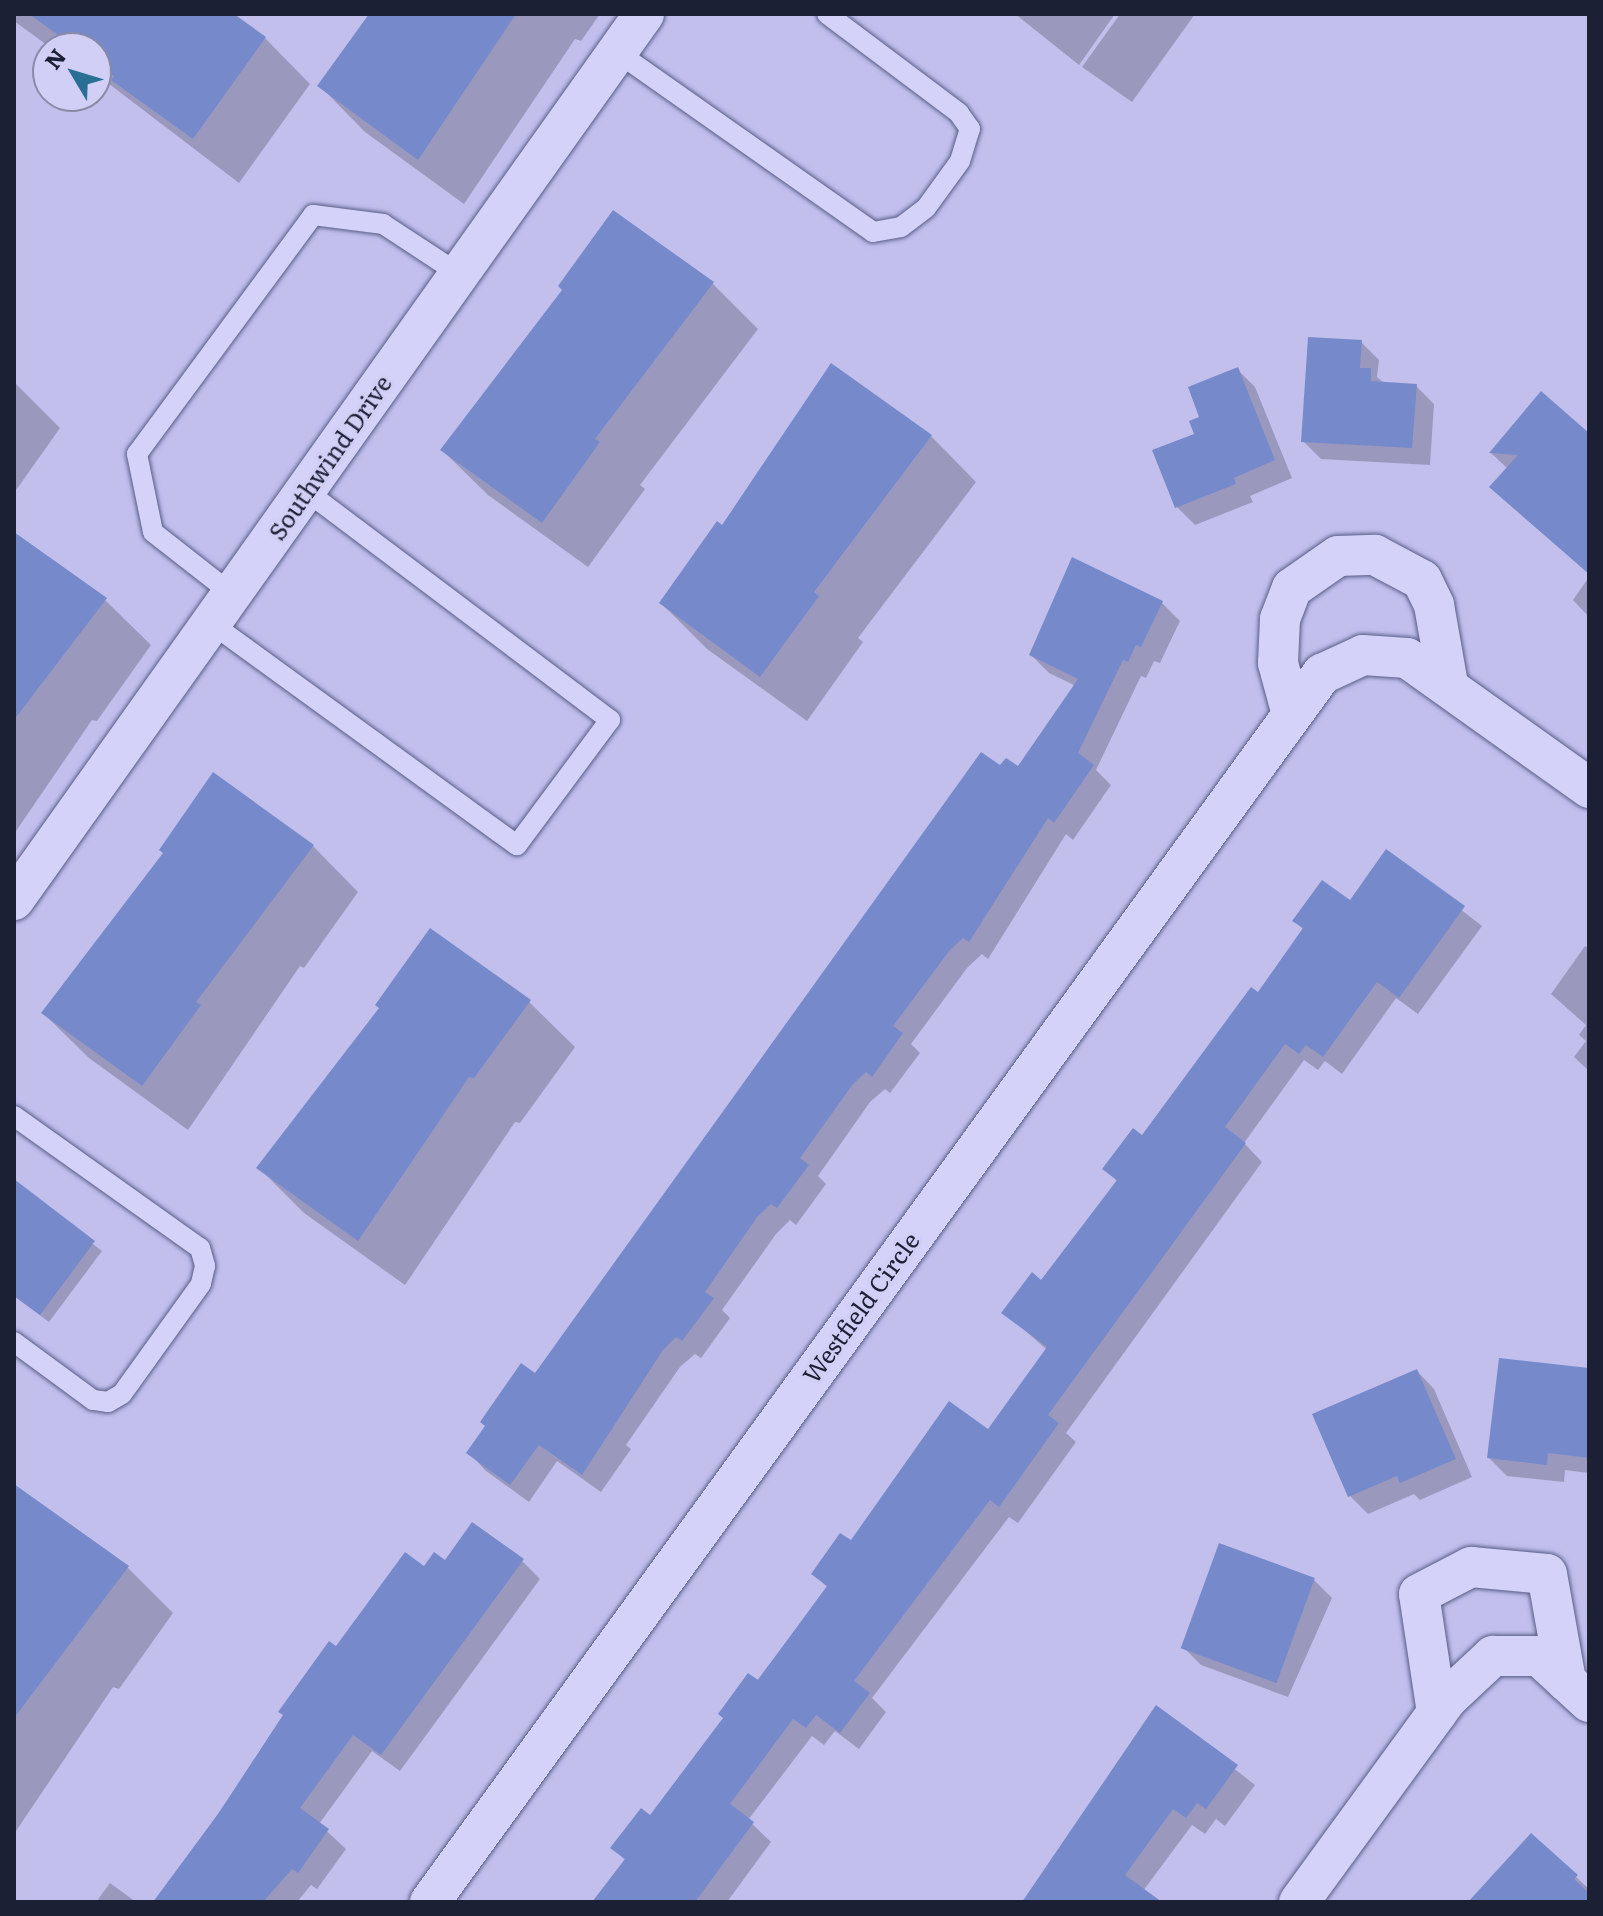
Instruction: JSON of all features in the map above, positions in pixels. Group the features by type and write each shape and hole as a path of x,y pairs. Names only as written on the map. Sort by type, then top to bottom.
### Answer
{"street":[{"name":"Southwind Drive","path":"14,900 644,14"},
{"path":"1291,711 1278,663 1280,619 1292,588 1338,556 1375,555 1422,580 1434,605 1448,684"},
{"name":"Westfield Circle","path":"430,1902 1291,711 1322,674 1363,655 1407,658 1448,684 1589,788"},
{"path":"1437,1713 1419,1594 1471,1567 1547,1574 1578,1691"},
{"path":"1299,1902 1437,1713 1493,1656 1539,1656 1578,1691"}],"lane":[{"path":"617,52 873,232 901,227 926,208 960,161 970,129 959,113 827,14"},
{"path":"305,490 610,720 517,845 221,608 153,532 137,454 313,215 383,224 459,274"},
{"path":"14,1116 200,1248 205,1266 201,1284 122,1394 108,1402 93,1400 14,1342"}],"building":[{"path":"29,14 234,14 266,37 193,139 112,81 112,32 54,32"},
{"path":"369,14 516,14 418,160 317,86"},
{"path":"613,210 714,282 595,439 600,442 542,523 440,450 562,290 558,286"},
{"path":"1308,337 1362,340 1360,368 1371,368 1371,381 1417,384 1412,448 1301,442"},
{"path":"831,363 932,435 814,592 819,596 760,677 659,603 717,521 722,525"},
{"path":"1238,367 1275,460 1234,478 1236,484 1175,508 1152,450 1194,434 1189,421 1199,417 1188,387"},
{"path":"1541,391 1589,433 1589,574 1489,487 1518,455 1489,453"},
{"path":"14,532 107,598 14,720"},
{"path":"1072,557 1163,601 1141,647 1136,645 1128,662 1123,660 1078,753 1094,765 1054,823 1048,818 969,942 963,938 950,950 893,1026 903,1033 872,1077 866,1072 853,1084 800,1158 809,1165 777,1208 771,1204 758,1216 705,1292 714,1298 682,1341 676,1337 663,1350 582,1475 539,1445 510,1485 466,1453 485,1426 480,1422 521,1363 535,1373 981,752 1000,765 1006,758 1018,766 1078,679 1029,655"},
{"path":"213,772 314,845 196,1002 201,1005 142,1086 41,1013 163,853 159,850"},
{"path":"1386,849 1465,906 1399,998 1377,982 1323,1057 1306,1045 1299,1054 1285,1044 1225,1127 1246,1143 1048,1415 1059,1423 999,1507 990,1500 854,1681 870,1693 840,1733 816,1715 806,1728 793,1719 730,1804 754,1822 695,1902 592,1902 625,1859 610,1848 641,1808 650,1815 723,1718 718,1714 748,1673 758,1680 827,1586 811,1574 840,1533 851,1540 949,1401 988,1429 1047,1347 1001,1313 1032,1272 1041,1280 1117,1180 1102,1169 1133,1128 1142,1135 1251,987 1258,992 1303,928 1292,921 1322,880 1350,900"},
{"path":"430,928 531,1000 474,1078 469,1077 358,1241 256,1168 379,1008 375,1005"},
{"path":"14,1179 95,1241 40,1315 14,1296"},
{"path":"1499,1358 1589,1368 1589,1458 1548,1453 1547,1465 1487,1458"},
{"path":"1417,1369 1456,1459 1400,1483 1397,1476 1348,1497 1312,1414"},
{"path":"14,1484 129,1566 14,1718"},
{"path":"472,1522 524,1559 381,1755 353,1735 300,1808 329,1829 298,1873 292,1869 263,1902 153,1902 218,1814 283,1715 278,1712 329,1641 336,1646 405,1552 424,1566 434,1552 445,1560"},
{"path":"1219,1543 1315,1578 1277,1683 1181,1648"},
{"path":"1156,1705 1238,1765 1206,1809 1197,1803 1186,1818 1173,1809 1125,1875 1162,1902 1022,1902"},
{"path":"1531,1833 1578,1875 1574,1879 1589,1893 1589,1902 1468,1902"}]}
